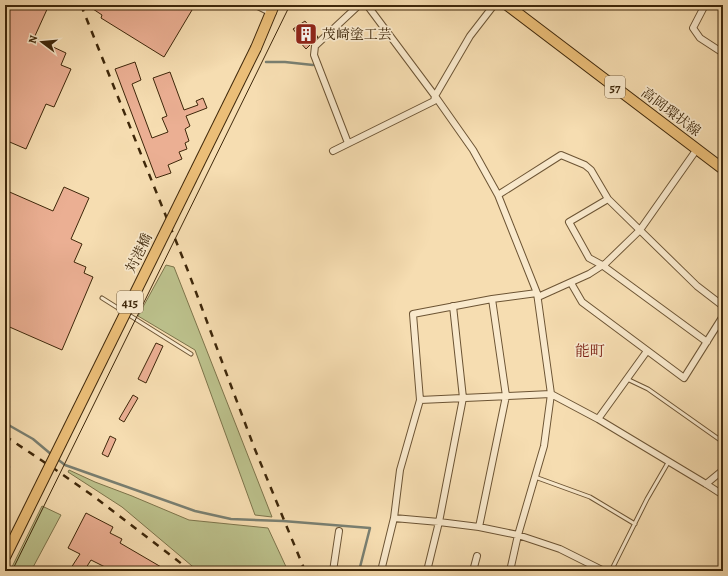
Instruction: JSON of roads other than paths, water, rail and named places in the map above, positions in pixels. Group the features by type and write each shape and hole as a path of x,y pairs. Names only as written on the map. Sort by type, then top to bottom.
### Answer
{"main road":[{"name":"高岡環状線","path":"507,5 723,169"},
{"name":"対港橋","path":"5,556 256,48 273,9"}],"street":[{"path":"258,5 273,9"},
{"path":"348,143 314,55 316,46 359,5"},
{"path":"367,5 474,150 498,195 537,295 551,394 544,446 518,535 510,571"},
{"path":"334,151 434,100 470,36 494,5"},
{"path":"705,5 693,28 700,38 723,53"},
{"path":"381,571 394,518 400,470 420,400 413,314 492,299 537,295 571,283 589,274 606,263 640,230 697,149"},
{"path":"498,195 561,154 584,164 591,170 608,198 697,286 723,306"},
{"path":"608,198 569,222 589,258 602,265 707,342"},
{"path":"571,283 582,302 684,378 723,316"},
{"path":"479,527 506,396 492,299"},
{"path":"427,571 439,522 463,398 453,306"},
{"path":"598,419 647,351"},
{"path":"420,400 551,394 598,419 723,495"},
{"path":"706,484 723,470"},
{"path":"394,518 479,527 518,535 560,549 604,571"},
{"path":"333,571 339,531"},
{"path":"473,571 477,556"}],"lane":[{"path":"102,298 191,354"},
{"path":"627,379 648,389 723,442"},
{"path":"611,571 647,499 669,461"},
{"path":"535,477 590,498 635,524"}],"waterway":[{"path":"266,62 285,62 313,65"},
{"path":"5,423 33,439 52,455"},
{"path":"5,457 9,467 5,477"},
{"path":"56,458 65,465 195,511 231,519 283,521 370,528 359,571"}],"tram line":[{"path":"12,571 290,5"}],"railway":[{"path":"81,5 188,271 254,447 305,571"},
{"path":"5,436 96,498 191,571"}],"place":[{"name":"茂崎塗工芸","path":"306,34"}],"district":[{"name":"能町","path":"590,351"}]}
